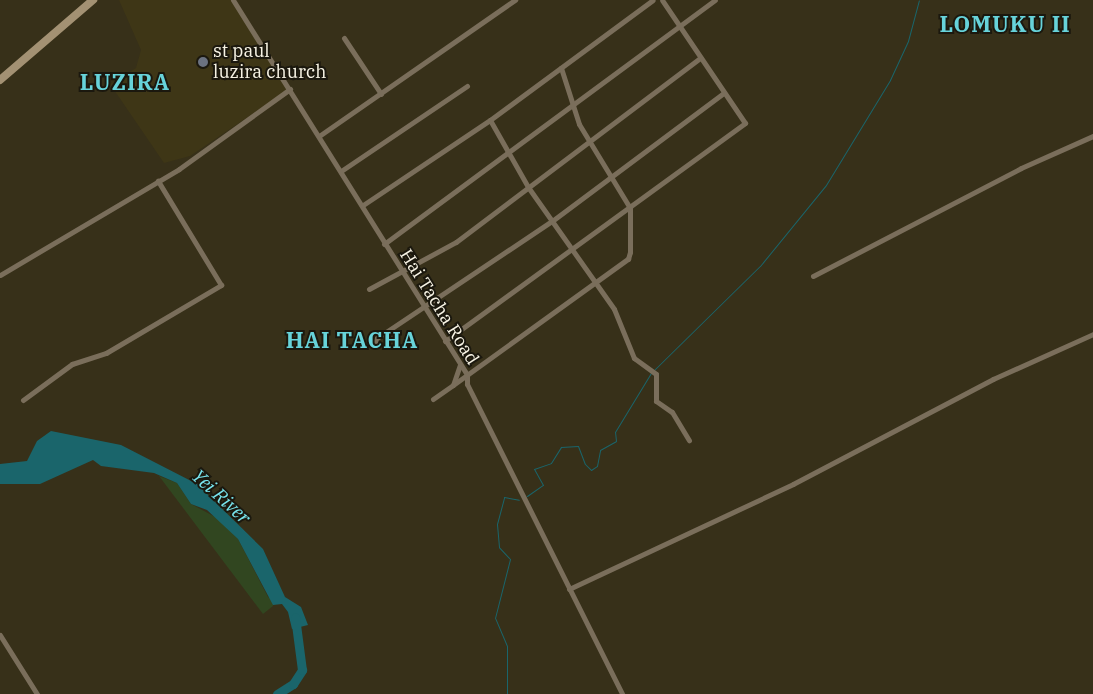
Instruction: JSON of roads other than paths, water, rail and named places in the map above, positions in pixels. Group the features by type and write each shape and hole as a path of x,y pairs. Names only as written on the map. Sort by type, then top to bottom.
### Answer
{"street":[{"path":"0,80 93,0"},
{"name":"Hai Tacha Road","path":"233,0 363,205 400,272 467,376 467,384 622,694"},
{"path":"319,136 515,0"},
{"path":"363,205 490,120 653,0"},
{"path":"445,341 572,252 746,122 678,27 662,0"},
{"path":"384,244 512,154 715,0"},
{"path":"344,38 381,94"},
{"path":"369,289 456,242 700,58"},
{"path":"433,399 628,259 633,242 630,208 572,107 561,68"},
{"path":"341,171 467,86"},
{"path":"0,275 158,181 290,90"},
{"path":"374,345 377,338 552,221 724,93"},
{"path":"490,120 512,154 528,187 614,309 634,358 656,374 656,401 672,412 689,440"},
{"path":"813,276 1021,168 1093,136"},
{"path":"23,400 72,364 106,353 221,285 158,181"},
{"path":"569,589 793,484 993,379 1093,334"},
{"path":"453,385 460,365"},
{"path":"0,635 37,694"}],"water":[{"path":"51,431 121,445 197,484 263,549 285,597 301,607 308,625 292,629 288,612 282,604 273,605 238,539 207,510 191,504 177,483 154,473 101,466 93,460 40,484 0,484 0,464 27,461 37,441"}],"waterway":[{"path":"654,370 760,266 826,185 890,80 908,41 919,0"},
{"path":"527,496 543,485 534,469 551,463 561,447 578,446 585,464 591,470 597,466 600,450 616,441 615,432 651,373"},
{"path":"507,694 507,646 495,618 510,559 499,547 497,524 504,497 519,500"},
{"name":"Yei River","path":"277,694 293,684 302,670 295,617"}],"place":[{"name":"st paul luzira church","path":"203,62"}],"district":[{"name":"LOMUKU II","path":"1005,24"},
{"name":"LUZIRA","path":"125,82"},
{"name":"HAI TACHA","path":"352,340"}]}
